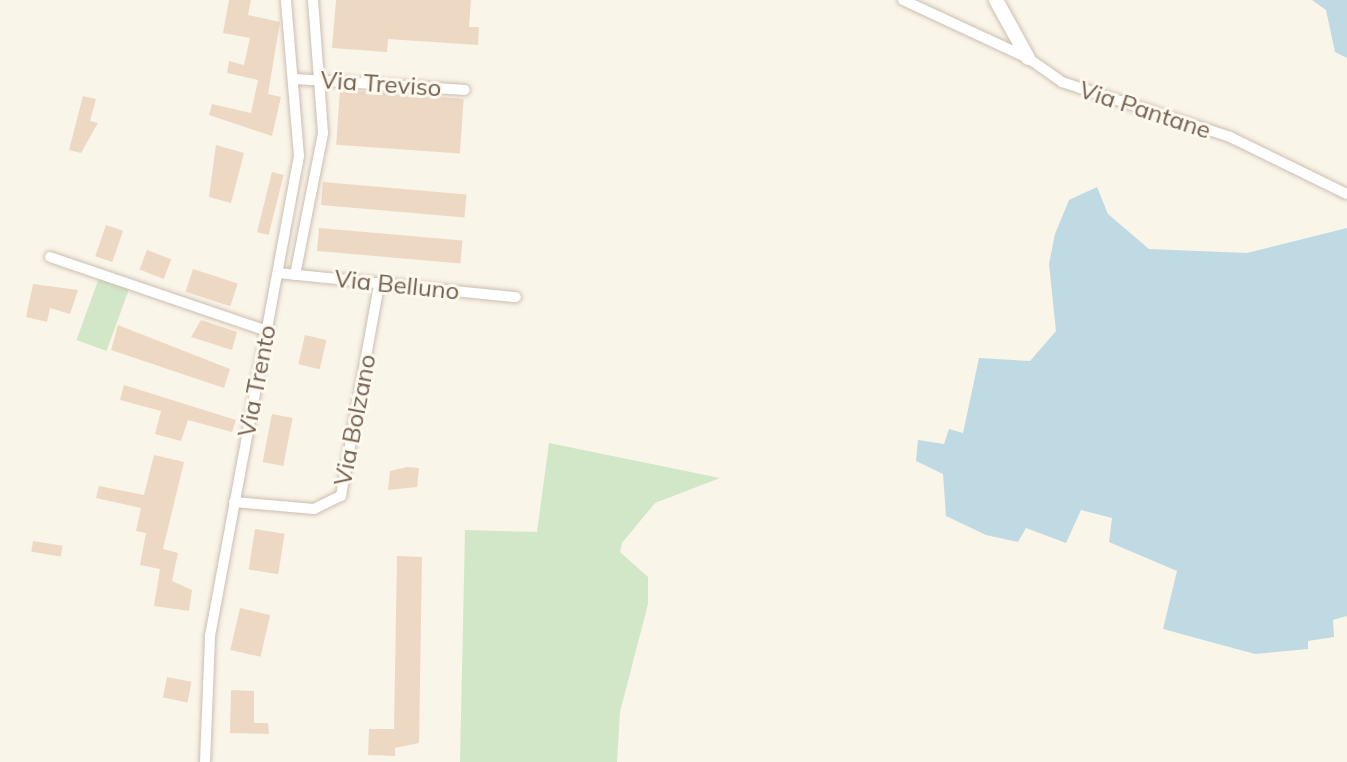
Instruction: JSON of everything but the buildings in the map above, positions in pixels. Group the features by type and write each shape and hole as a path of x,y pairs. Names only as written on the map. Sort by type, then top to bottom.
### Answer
{"street":[{"name":"Via Trento","path":"205,762 208,654 299,156 297,79 286,0"},
{"path":"295,275 319,167 324,79 313,0"},
{"name":"Via Pantane","path":"903,0 1028,58 1062,82 1230,137 1347,194"},
{"path":"996,0 1028,58"},
{"name":"Via Treviso","path":"297,79 465,90"},
{"path":"50,257 267,331"},
{"name":"Via Belluno","path":"278,273 516,297"},
{"name":"Via Bolzano","path":"234,502 314,509 341,496 379,284"}],"green space":[{"path":"99,278 129,289 106,351 76,340"},
{"path":"549,443 720,478 655,503 622,543 620,552 648,577 648,604 620,712 617,762 460,762 465,530 537,532"}],"water":[{"path":"1312,0 1347,0 1347,58 1335,52 1326,10"},
{"path":"1097,187 1108,214 1149,249 1247,253 1347,228 1347,616 1333,620 1334,637 1308,641 1308,649 1255,654 1163,629 1177,571 1109,542 1112,518 1081,510 1066,543 1026,528 1018,542 986,535 946,516 943,474 916,461 918,440 944,444 949,429 963,433 979,358 1030,361 1056,331 1049,264 1055,234 1069,200"}]}
